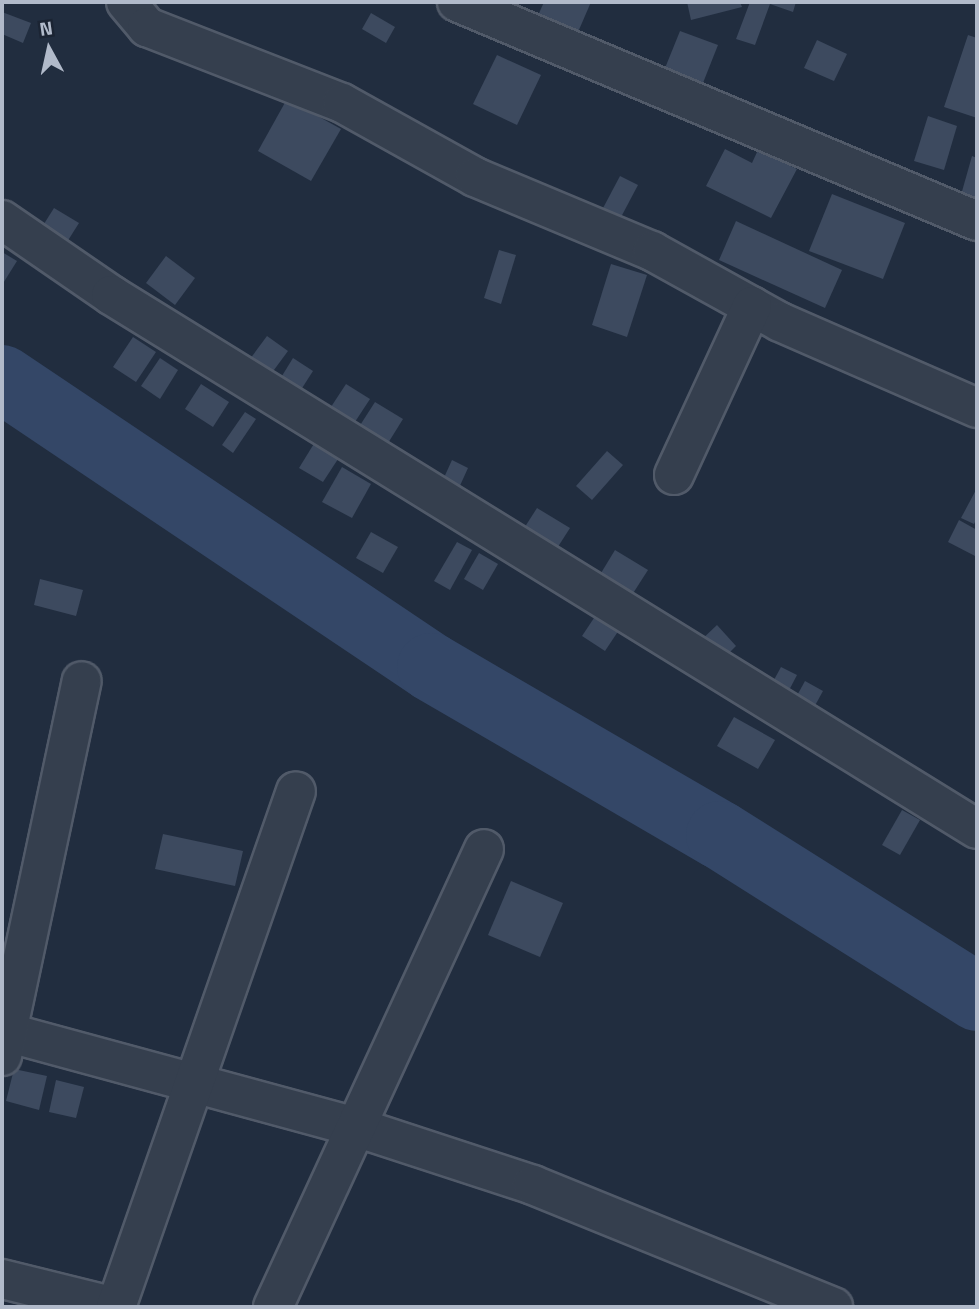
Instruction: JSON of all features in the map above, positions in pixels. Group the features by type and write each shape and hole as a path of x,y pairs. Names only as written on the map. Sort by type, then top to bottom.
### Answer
{"street":[{"path":"126,2 147,27 342,103 475,177 652,251 752,306 977,408"},
{"path":"457,2 977,221"},
{"path":"2,220 111,295 977,829"},
{"path":"674,474 752,306"},
{"path":"82,681 4,1040 356,1127 533,1185 833,1307"},
{"path":"2,1279 115,1307 296,791"},
{"path":"273,1307 484,849"}],"building":[{"path":"544,2 591,2 572,46 532,29"},
{"path":"687,2 740,2 742,7 691,20"},
{"path":"750,2 796,2 793,12 770,4 755,45 736,39"},
{"path":"2,12 31,23 23,43 2,34"},
{"path":"371,13 395,27 386,43 362,29"},
{"path":"680,31 718,45 699,93 661,78"},
{"path":"968,35 977,38 977,118 944,107"},
{"path":"817,40 847,54 834,81 804,68"},
{"path":"497,55 541,75 517,125 473,104"},
{"path":"287,99 341,129 311,181 258,151"},
{"path":"928,116 957,126 944,170 914,161"},
{"path":"725,149 752,163 758,150 797,169 771,218 706,186"},
{"path":"972,156 977,158 977,207 959,202"},
{"path":"620,176 638,185 620,219 602,210"},
{"path":"832,194 905,223 883,279 809,251"},
{"path":"54,208 79,223 62,250 37,235"},
{"path":"736,221 842,270 825,308 719,260"},
{"path":"499,250 516,255 501,304 484,298"},
{"path":"2,252 17,261 2,285"},
{"path":"166,256 195,278 175,305 146,283"},
{"path":"611,264 647,275 627,337 592,325"},
{"path":"267,336 288,351 271,374 250,359"},
{"path":"133,337 156,352 136,382 113,367"},
{"path":"160,358 178,370 160,399 141,386"},
{"path":"293,358 313,371 297,396 277,384"},
{"path":"201,384 229,402 213,427 185,409"},
{"path":"346,384 370,399 351,428 327,413"},
{"path":"375,402 403,419 385,448 357,430"},
{"path":"245,412 256,419 233,453 222,445"},
{"path":"315,442 340,456 323,482 299,468"},
{"path":"607,451 623,465 592,500 576,486"},
{"path":"452,460 468,468 458,490 442,482"},
{"path":"342,467 371,484 352,518 322,502"},
{"path":"977,488 977,518 974,524 961,518"},
{"path":"537,508 570,528 554,553 521,533"},
{"path":"959,520 977,530 977,557 948,542"},
{"path":"371,532 398,547 383,573 356,558"},
{"path":"457,542 472,550 450,590 434,581"},
{"path":"615,550 648,570 630,598 598,578"},
{"path":"479,553 498,564 483,590 464,579"},
{"path":"40,579 83,590 76,616 34,605"},
{"path":"596,615 619,630 605,651 582,636"},
{"path":"717,625 736,646 717,665 698,643"},
{"path":"781,667 797,675 785,698 769,689"},
{"path":"805,681 823,691 812,711 794,701"},
{"path":"734,717 775,740 758,769 717,746"},
{"path":"902,810 920,820 900,855 882,845"},
{"path":"163,834 243,851 235,886 155,869"},
{"path":"511,881 563,903 540,957 488,935"},
{"path":"14,1069 47,1076 39,1110 6,1101"},
{"path":"56,1080 84,1087 76,1118 49,1112"}],"waterway":[{"path":"2,379 431,667 720,835 977,997"}]}
